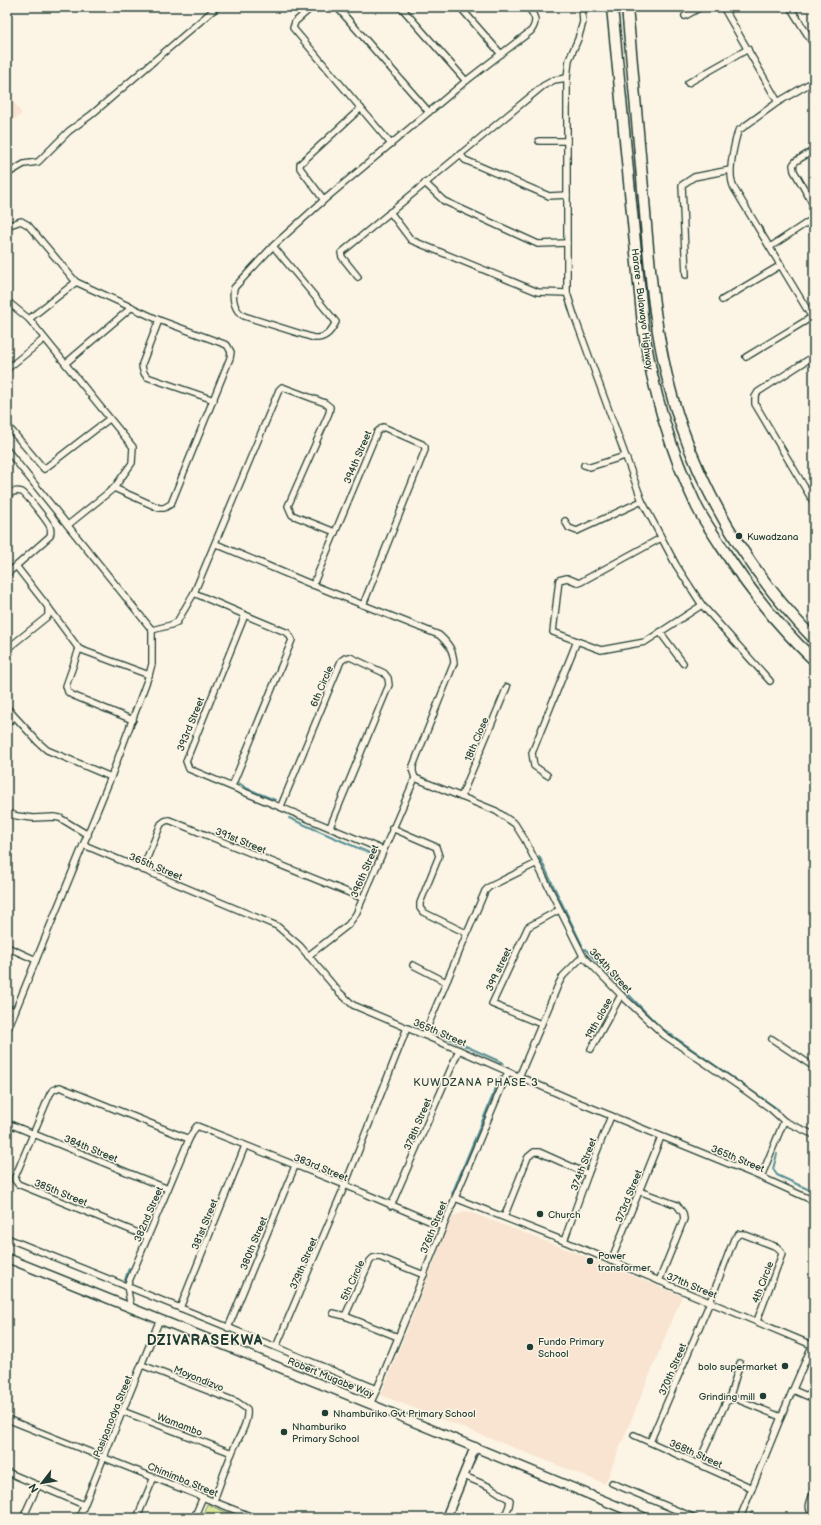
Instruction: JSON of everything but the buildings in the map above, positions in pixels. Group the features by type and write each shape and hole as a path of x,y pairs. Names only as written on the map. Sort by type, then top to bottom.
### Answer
{"highway":[{"name":"Harare - Bulawayo Highway","path":"612,7 642,325 650,373 663,419 674,453 698,508 714,535 744,580 772,617 814,660"},
{"name":"Harare - Bulawayo Highway","path":"627,7 651,286 663,363 681,426 694,460 711,497 734,539 781,603 814,639"}],"street":[{"path":"7,174 24,164 38,162 69,131 91,115 217,7"},
{"path":"312,7 295,22 293,28 391,144"},
{"path":"337,7 429,112"},
{"path":"401,7 466,81"},
{"path":"460,7 501,54"},
{"path":"273,246 336,322 330,333 314,338 244,316 238,310 233,300 234,288 273,246 324,200 466,81 531,31 535,25 534,14 528,7"},
{"path":"582,7 583,22 569,60 567,78 567,293 642,501 661,538 676,566 702,604 770,681"},
{"path":"685,16 701,7"},
{"path":"723,7 778,102"},
{"path":"790,7 814,46"},
{"path":"688,83 748,49"},
{"path":"358,277 342,257 341,253 543,86 554,80 567,78"},
{"path":"746,357 813,319 732,185 730,170 738,131 778,102 814,82"},
{"path":"324,200 300,168 300,164 361,108"},
{"path":"539,141 567,141"},
{"path":"814,150 796,160 793,165 794,172 814,206"},
{"path":"460,154 465,160 549,196 567,195"},
{"path":"686,275 682,185 694,177 730,170"},
{"path":"425,183 444,201 538,244 567,243"},
{"path":"390,212 411,240 538,292 567,293"},
{"path":"770,247 814,218"},
{"path":"7,226 21,222 28,225 76,282 159,320 227,345 229,348 231,356 171,504 164,508 160,508 114,488"},
{"path":"722,300 781,265"},
{"path":"29,319 76,282"},
{"path":"7,301 29,319 133,447 132,463 114,488 68,525"},
{"path":"66,363 132,307"},
{"path":"159,320 142,364 144,374 147,377 214,400"},
{"path":"7,369 44,339"},
{"path":"814,356 758,392 755,404 814,503"},
{"path":"152,630 171,626 177,622 194,593 216,544 279,390 282,388 325,403 330,407 329,413 288,506 292,515 335,532"},
{"path":"7,425 44,469 109,419"},
{"name":"394th Street","path":"313,585 377,432 383,427 425,447 426,450 363,605"},
{"path":"7,450 152,630 152,664 149,675 88,835 7,1031"},
{"path":"584,465 590,467 625,456"},
{"path":"7,496 14,491 19,491 25,494 48,523 51,533 50,536 7,574"},
{"path":"565,521 569,528 576,530 642,501"},
{"path":"661,538 580,583 567,578 558,580 553,632 601,650 645,642 702,604"},
{"path":"216,544 313,585 439,635 448,643 452,650 454,663 413,766 412,772 415,778"},
{"path":"16,566 48,606 79,649 149,675"},
{"path":"194,593 288,633 292,640 232,786"},
{"path":"7,649 48,616 48,606"},
{"name":"393rd Street","path":"245,615 186,759 186,764 189,769 281,806 383,850"},
{"path":"660,632 683,663"},
{"path":"547,775 534,766 532,753 577,641"},
{"path":"79,649 66,686 68,692 72,696 132,720"},
{"name":"6th Circle","path":"281,806 342,661 345,658 350,657 384,673 388,678 389,684 330,827"},
{"name":"18th Close","path":"461,797 507,687"},
{"path":"7,708 47,750 111,777"},
{"path":"7,723 14,717"},
{"name":"364th Street","path":"415,778 496,811 515,824 537,863 583,956 621,995 664,1035 771,1109 784,1121 814,1135"},
{"name":"396th Street","path":"308,956 348,925 356,914 392,828 415,778"},
{"path":"7,813 16,816 33,818 60,818 88,835"},
{"name":"391st Street","path":"142,870 161,824 169,820 362,898"},
{"path":"392,828 436,847 439,856 420,903 420,908 422,912 466,933"},
{"name":"365th Street","path":"84,845 277,926 289,935 338,992 353,1005 611,1116 761,1177 814,1201"},
{"path":"424,1035 466,933 487,889 537,863"},
{"name":"399 street","path":"541,1024 492,1004 528,926 559,910"},
{"path":"7,947 36,960"},
{"path":"519,1077 563,976 583,956"},
{"path":"413,965 446,982"},
{"name":"19th close","path":"591,1050 621,995"},
{"path":"7,1008 15,1011"},
{"name":"379th Street","path":"276,1347 346,1186 407,1028"},
{"path":"772,1039 814,1067"},
{"name":"378th Street","path":"391,1206 459,1050"},
{"name":"376th Street","path":"370,1404 454,1198 508,1072"},
{"path":"34,1134 50,1094 53,1090 60,1087 189,1139"},
{"name":"374th Street","path":"564,1241 611,1116"},
{"path":"761,1177 784,1121"},
{"name":"384th Street","path":"7,1123 168,1189"},
{"name":"383rd Street","path":"194,1130 197,1126 200,1126 443,1227"},
{"name":"382nd Street","path":"131,1308 128,1286 194,1130"},
{"name":"385th Street","path":"34,1134 15,1177 16,1182 148,1237"},
{"name":"373rd Street","path":"611,1261 661,1137"},
{"name":"381st Street","path":"180,1308 245,1146"},
{"path":"504,1217 528,1157 531,1154 539,1152 588,1174"},
{"name":"380th Street","path":"228,1328 295,1166"},
{"path":"639,1191 677,1205 683,1213 684,1219 659,1281"},
{"name":"371th Street","path":"454,1198 564,1241 813,1343"},
{"name":"4th Circle","path":"710,1302 736,1236 743,1234 777,1247 782,1254 757,1321"},
{"path":"7,1238 128,1286 377,1389"},
{"name":"5th Circle","path":"345,1316 370,1261 373,1258 379,1257 424,1274"},
{"name":"Robert Mugabe Way","path":"7,1258 370,1404 646,1518"},
{"name":"370th Street","path":"650,1442 710,1302"},
{"name":"5th Circle","path":"333,1313 345,1316 398,1337"},
{"name":"Pasipanodya Street","path":"78,1518 160,1320"},
{"path":"740,1518 813,1343"},
{"path":"698,1464 726,1402 729,1399 740,1363"},
{"name":"Moyondizvo","path":"142,1365 237,1402 247,1409 248,1414 246,1421 232,1453"},
{"path":"793,1390 814,1399"},
{"path":"729,1399 734,1398 781,1417"},
{"name":"Wamambo","path":"122,1411 232,1453"},
{"name":"Chimimba Street","path":"8,1421 154,1477 254,1518"},
{"name":"368th Street","path":"634,1435 752,1488"},
{"path":"446,1518 464,1476 474,1447"},
{"path":"214,1501 232,1453"},
{"path":"7,1472 84,1505"},
{"path":"464,1476 490,1487 510,1500 504,1518"},
{"path":"137,1518 154,1477"},
{"path":"612,1483 695,1518"},
{"path":"23,1518 38,1485"},
{"path":"814,1492 809,1504 809,1509 812,1514 814,1514"},
{"path":"194,1518 203,1497"}],"shaded area":[{"path":"7,92 22,114 7,124"},
{"name":"Fundo Primary School","path":"467,1211 589,1258 587,1262 592,1264 594,1260 682,1296 605,1484 381,1395 452,1217"}],"green space":[{"path":"207,1504 240,1518 201,1518"}],"waterway":[{"path":"239,783 246,788 275,800"},
{"path":"289,818 374,855"},
{"path":"539,856 582,945"},
{"path":"585,949 657,1024"},
{"path":"663,1029 779,1110"},
{"path":"437,1033 503,1063"},
{"path":"452,1194 501,1076"},
{"path":"777,1154 773,1169 777,1175 814,1192"},
{"path":"124,1283 129,1268"},
{"path":"749,1518 752,1512"}],"place":[{"name":"Kuwadzana","path":"739,536"},
{"name":"Church","path":"540,1214"},
{"name":"Power transformer","path":"590,1261"},
{"name":"Fundo Primary School","path":"530,1347"},
{"name":"bolo supermarket","path":"785,1366"},
{"name":"Grinding mill","path":"763,1396"},
{"name":"Nhamburiko Gvt Primary School","path":"325,1413"},
{"name":"Nhamburiko Primary School","path":"284,1432"}],"district":[{"name":"KUWDZANA PHASE 3","path":"476,1082"},
{"name":"DZIVARASEKWA","path":"205,1340"}]}
